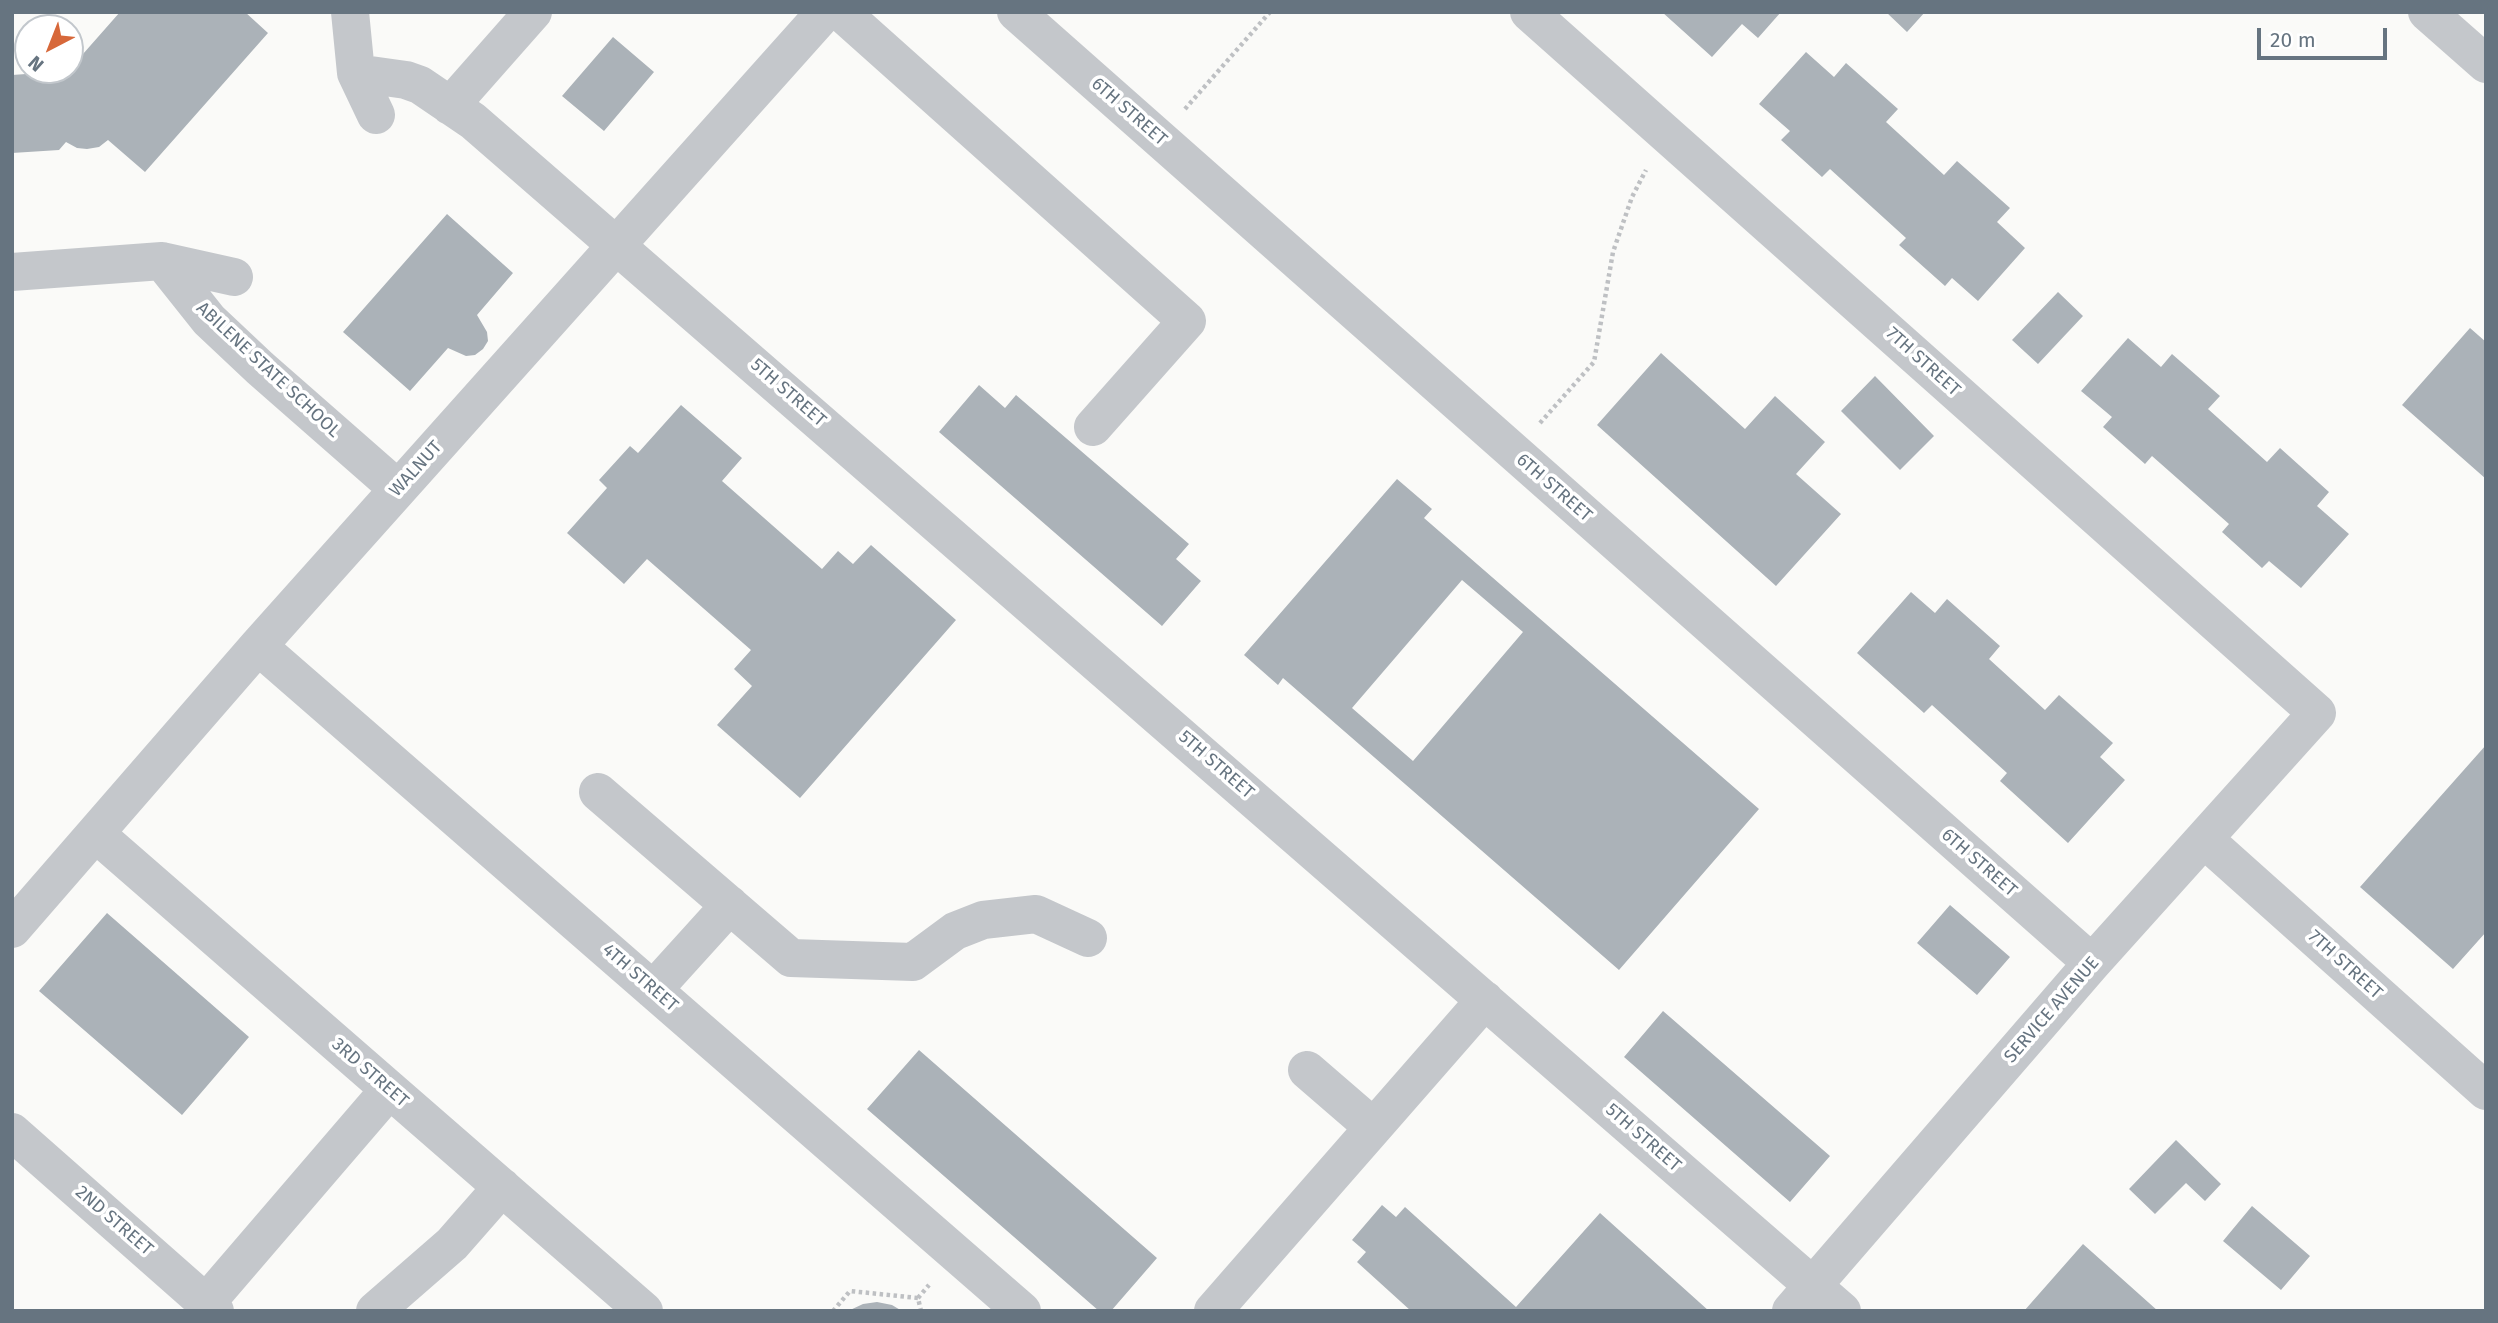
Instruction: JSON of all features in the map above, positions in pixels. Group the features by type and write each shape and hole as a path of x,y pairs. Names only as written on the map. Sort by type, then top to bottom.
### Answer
{"street":[{"path":"349,12 356,73 376,115"},
{"path":"461,113 533,12"},
{"name":"WALNUT","path":"12,929 398,488 825,12"},
{"path":"841,12 1187,321 1093,427"},
{"name":"6TH STREET","path":"1016,12 2092,963"},
{"name":"7TH STREET","path":"1529,12 2317,713"},
{"path":"2427,12 2486,64"},
{"path":"356,73 407,80 420,85 461,113 618,245"},
{"name":"5TH STREET","path":"618,245 1485,1000 1802,1298"},
{"path":"12,272 162,261 234,277"},
{"name":"ABILENE STATE SCHOOL","path":"162,261 209,320 398,488"},
{"name":"4TH STREET","path":"258,646 1022,1311"},
{"name":"SERVICE AVENUE","path":"1802,1298 2092,963 2317,713"},
{"path":"598,792 791,958 913,962 955,931 983,920 1036,914 1088,938"},
{"name":"3RD STREET","path":"96,834 644,1311"},
{"name":"7TH STREET","path":"2204,839 2486,1091"},
{"path":"653,990 730,905"},
{"path":"1213,1311 1485,1000"},
{"path":"1307,1070 1373,1127"},
{"path":"211,1307 389,1090"},
{"name":"2ND STREET","path":"12,1132 211,1307"},
{"path":"375,1311 452,1244 502,1188"},
{"path":"1802,1298 1842,1311"}],"path":[{"path":"1158,138 1270,12"},
{"path":"1514,452 1594,362 1613,252 1632,197 1651,160 1670,137"},
{"path":"833,1311 850,1291 918,1298 921,1311"}],"building":[{"path":"120,12 245,12 268,33 145,172 108,140 99,147 87,149 77,148 66,142 59,150 12,153 12,75 14,84 84,84 84,53"},
{"path":"1662,12 1781,12 1758,38 1742,24 1712,57"},
{"path":"1886,12 1925,12 1907,32"},
{"path":"613,37 654,72 604,131 562,96"},
{"path":"1806,52 1834,77 1846,63 1898,109 1886,122 1944,175 1957,161 2010,208 1997,222 2025,248 1978,301 1952,278 1945,286 1899,245 1906,238 1830,169 1822,177 1781,140 1790,131 1759,104"},
{"path":"447,214 513,273 477,315 487,332 488,341 483,349 475,355 466,356 448,348 410,391 343,332"},
{"path":"2058,292 2083,316 2038,364 2012,340"},
{"path":"2470,328 2486,342 2486,479 2402,405"},
{"path":"2128,338 2161,367 2172,354 2220,396 2208,409 2267,462 2280,448 2329,492 2317,506 2349,534 2301,588 2269,561 2262,568 2222,532 2229,524 2152,456 2145,464 2103,427 2112,417 2081,391"},
{"path":"1661,353 1745,429 1775,396 1825,442 1796,474 1841,514 1776,586 1597,425"},
{"path":"1875,376 1934,436 1900,470 1841,411"},
{"path":"979,385 1005,408 1016,395 1189,544 1176,559 1201,581 1162,626 939,432"},
{"path":"681,405 742,458 722,481 822,569 838,551 853,564 871,545 956,620 800,798 717,725 752,686 734,669 751,650 647,559 624,584 567,533 607,488 599,480 630,446 638,453"},
{"path":"1397,479 1432,509 1424,518 1759,809 1619,970 1283,678 1278,685 1244,655","holes":["1462,580 1523,632 1413,761 1352,708"]},
{"path":"1911,592 1935,613 1947,599 2000,646 1989,659 2045,710 2059,695 2113,743 2100,757 2125,780 2068,843 2000,781 2007,773 1932,705 1924,713 1857,653"},
{"path":"2486,745 2486,932 2453,969 2360,887"},
{"path":"1950,905 2010,957 1977,995 1917,943"},
{"path":"107,913 249,1037 182,1115 39,991"},
{"path":"1663,1011 1830,1156 1790,1202 1624,1057"},
{"path":"919,1050 1157,1258 1111,1311 1099,1311 867,1109"},
{"path":"2176,1140 2221,1184 2205,1201 2186,1183 2155,1214 2129,1189"},
{"path":"1382,1205 1396,1217 1405,1207 1516,1307 1600,1213 1709,1311 1411,1311 1357,1262 1366,1252 1352,1240"},
{"path":"2252,1206 2310,1256 2281,1290 2223,1241"},
{"path":"2083,1244 2158,1311 2024,1311"},
{"path":"877,1302 892,1305 902,1311 848,1311 863,1304"}]}
